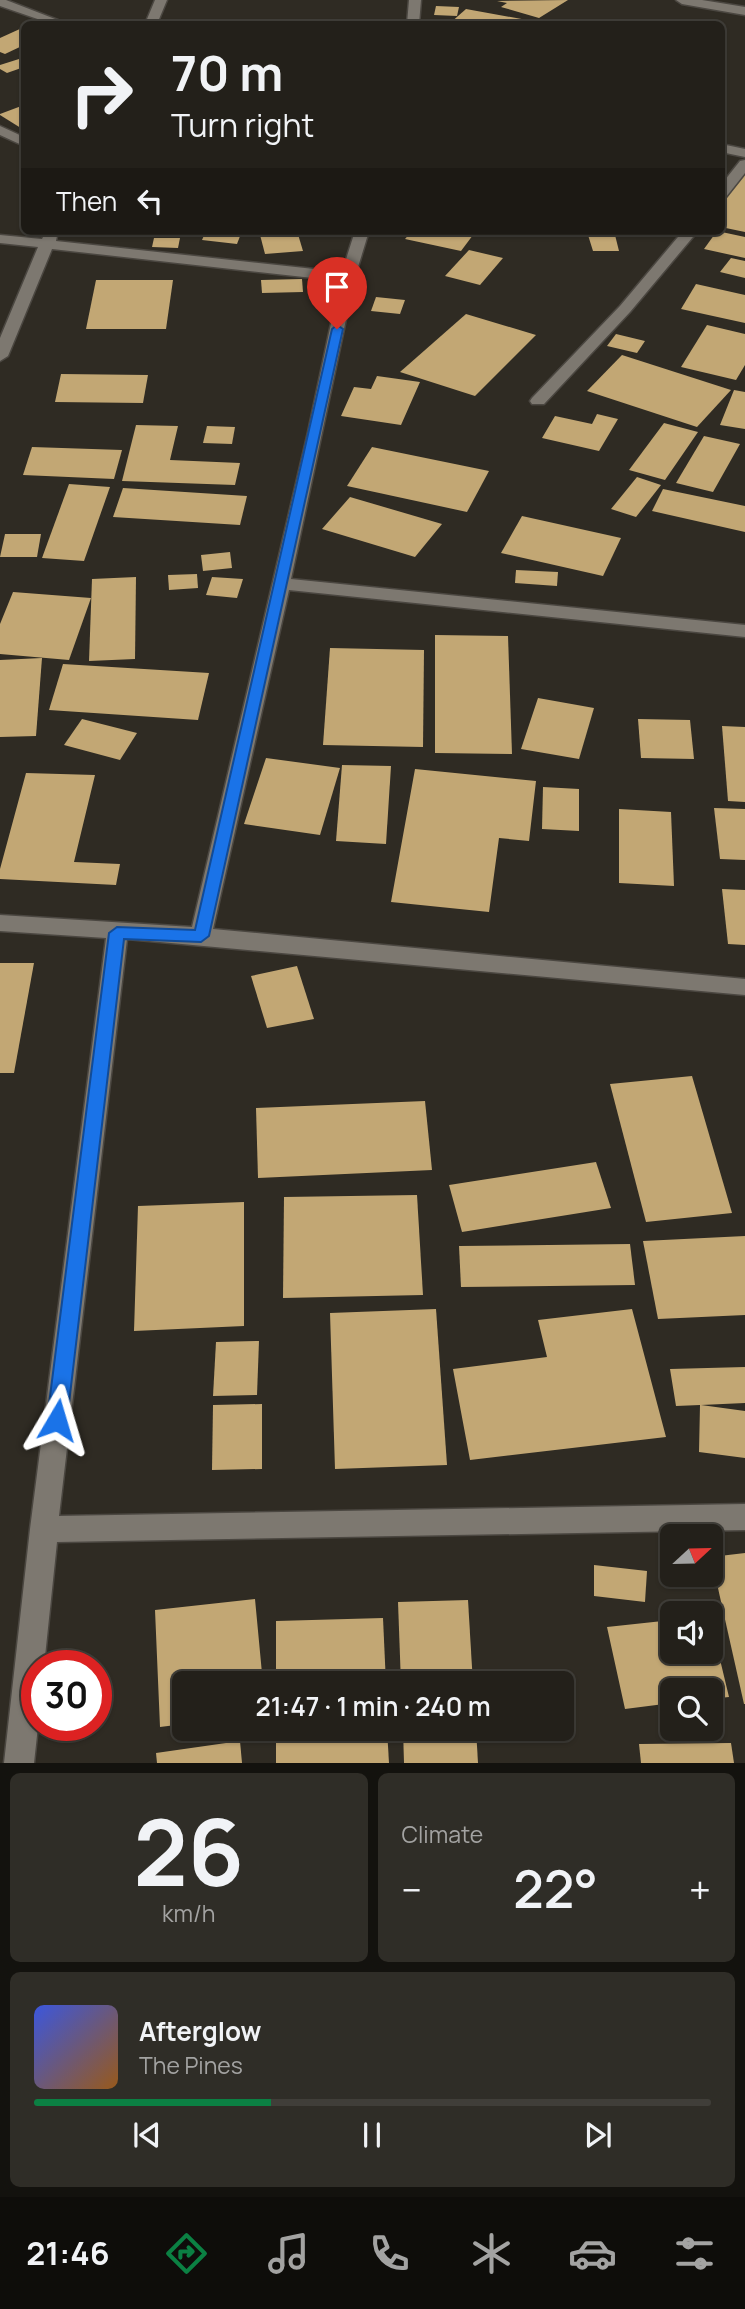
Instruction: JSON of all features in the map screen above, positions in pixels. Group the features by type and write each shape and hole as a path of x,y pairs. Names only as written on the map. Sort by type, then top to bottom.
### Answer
{"street":[{"path":"152,21 161,0"},
{"path":"413,21 415,0"},
{"path":"682,0 745,11"},
{"path":"0,2 54,21"},
{"path":"0,130 21,140"},
{"path":"725,149 745,153"},
{"path":"725,189 745,164"},
{"path":"201,936 282,584 348,277 361,235"},
{"path":"538,401 625,309 688,235"},
{"path":"0,239 49,238 348,277"},
{"path":"0,356 49,238"},
{"path":"282,584 745,631"},
{"path":"0,923 117,933 201,936 745,987"},
{"path":"19,1763 44,1529 117,933"},
{"path":"44,1529 745,1517"}],"building":[{"path":"568,0 539,18 501,7 507,3 497,1"},
{"path":"436,6 459,7 457,16 434,15"},
{"path":"466,9 532,21 452,21"},
{"path":"21,28 21,46 5,54 0,52 0,38"},
{"path":"21,60 21,68 7,73 0,69 0,65"},
{"path":"21,106 21,128 0,115"},
{"path":"741,172 745,173 745,232 725,228 725,196"},
{"path":"725,233 745,237 745,258 704,249 714,235 725,235"},
{"path":"204,235 240,235 237,244 202,240"},
{"path":"260,235 298,235 303,251 265,254"},
{"path":"408,235 473,235 461,251 405,239"},
{"path":"588,235 615,235 619,251 593,251"},
{"path":"154,238 180,238 178,248 152,247"},
{"path":"469,250 503,258 480,285 445,276"},
{"path":"731,258 745,261 745,278 720,272"},
{"path":"302,279 303,292 262,293 261,280"},
{"path":"96,280 173,280 166,329 86,329"},
{"path":"696,284 745,295 745,323 681,309"},
{"path":"376,297 405,300 400,314 371,311"},
{"path":"466,314 536,335 475,396 400,372"},
{"path":"707,325 745,334 745,365 736,380 681,367"},
{"path":"616,334 645,341 637,353 607,346"},
{"path":"622,355 731,390 697,427 587,391"},
{"path":"61,374 148,375 143,403 55,402"},
{"path":"377,376 420,382 401,425 341,416 354,387 371,389"},
{"path":"734,390 745,392 745,429 720,425"},
{"path":"597,414 618,419 599,451 542,438 555,416 592,424"},
{"path":"664,423 698,432 665,480 629,470"},
{"path":"136,425 178,426 170,460 240,463 235,485 122,481"},
{"path":"207,426 235,427 232,444 203,443"},
{"path":"704,436 740,444 713,492 676,483"},
{"path":"32,447 122,450 114,479 23,475"},
{"path":"372,447 489,471 467,512 347,486"},
{"path":"637,477 661,485 636,517 611,509"},
{"path":"69,484 110,487 84,561 42,558"},
{"path":"123,488 247,496 240,525 113,517"},
{"path":"663,489 745,506 745,532 652,511"},
{"path":"350,497 442,524 415,557 322,529"},
{"path":"522,516 621,538 603,576 501,553"},
{"path":"5,534 41,534 37,557 0,557"},
{"path":"230,552 232,568 203,571 201,555"},
{"path":"516,570 558,572 557,586 515,583"},
{"path":"197,574 198,588 169,590 168,575"},
{"path":"136,577 135,659 89,661 92,579"},
{"path":"212,577 243,579 237,598 206,595"},
{"path":"13,592 91,598 69,660 0,654 0,624"},
{"path":"435,635 508,636 512,754 435,753"},
{"path":"330,648 424,650 423,747 323,745"},
{"path":"42,658 36,736 0,737 0,660"},
{"path":"63,664 209,673 198,720 49,710"},
{"path":"538,698 594,708 579,759 521,749"},
{"path":"82,719 137,733 120,760 64,745"},
{"path":"638,719 690,720 694,759 641,758"},
{"path":"722,726 745,727 745,802 728,801"},
{"path":"266,758 340,768 320,835 244,824"},
{"path":"342,765 391,766 386,844 336,841"},
{"path":"415,769 536,781 529,841 499,838 489,912 391,902"},
{"path":"26,773 95,775 74,862 120,864 116,885 0,879 0,869"},
{"path":"543,787 579,789 579,831 542,829"},
{"path":"714,808 745,809 745,860 720,859"},
{"path":"619,809 671,812 674,886 619,883"},
{"path":"722,889 745,890 745,945 728,944"},
{"path":"0,963 34,963 14,1073 0,1073"},
{"path":"297,966 314,1019 267,1028 251,976"},
{"path":"692,1076 732,1213 646,1222 610,1084"},
{"path":"425,1101 432,1170 258,1178 256,1108"},
{"path":"596,1162 611,1208 462,1232 449,1185"},
{"path":"417,1195 423,1295 283,1298 284,1197"},
{"path":"244,1202 244,1326 134,1331 138,1206"},
{"path":"745,1236 745,1315 658,1319 643,1241"},
{"path":"630,1244 635,1285 461,1287 459,1246"},
{"path":"436,1309 447,1465 335,1469 330,1313"},
{"path":"632,1309 666,1437 470,1460 453,1369 547,1357 538,1320"},
{"path":"259,1341 257,1395 213,1396 216,1342"},
{"path":"745,1367 745,1403 701,1405 745,1411 745,1458 699,1452 700,1405 676,1406 670,1369"},
{"path":"262,1404 262,1469 212,1470 213,1405"},
{"path":"745,1553 745,1704 718,1587 723,1587 723,1556"},
{"path":"594,1565 647,1571 645,1602 594,1596"},
{"path":"255,1599 262,1671 172,1671 172,1726 160,1727 155,1610"},
{"path":"468,1600 472,1671 401,1671 398,1602"},
{"path":"383,1618 385,1671 276,1671 276,1621"},
{"path":"660,1621 660,1664 721,1664 729,1697 723,1698 723,1678 660,1678 660,1705 625,1709 607,1627"},
{"path":"240,1741 242,1763 157,1763 156,1753"},
{"path":"276,1741 388,1741 389,1763 276,1763"},
{"path":"403,1741 477,1741 478,1763 404,1763"},
{"path":"731,1743 734,1763 641,1763 639,1744"}],"route":[{"path":"57,1420 117,933 201,936 305,482 337,329"}]}
